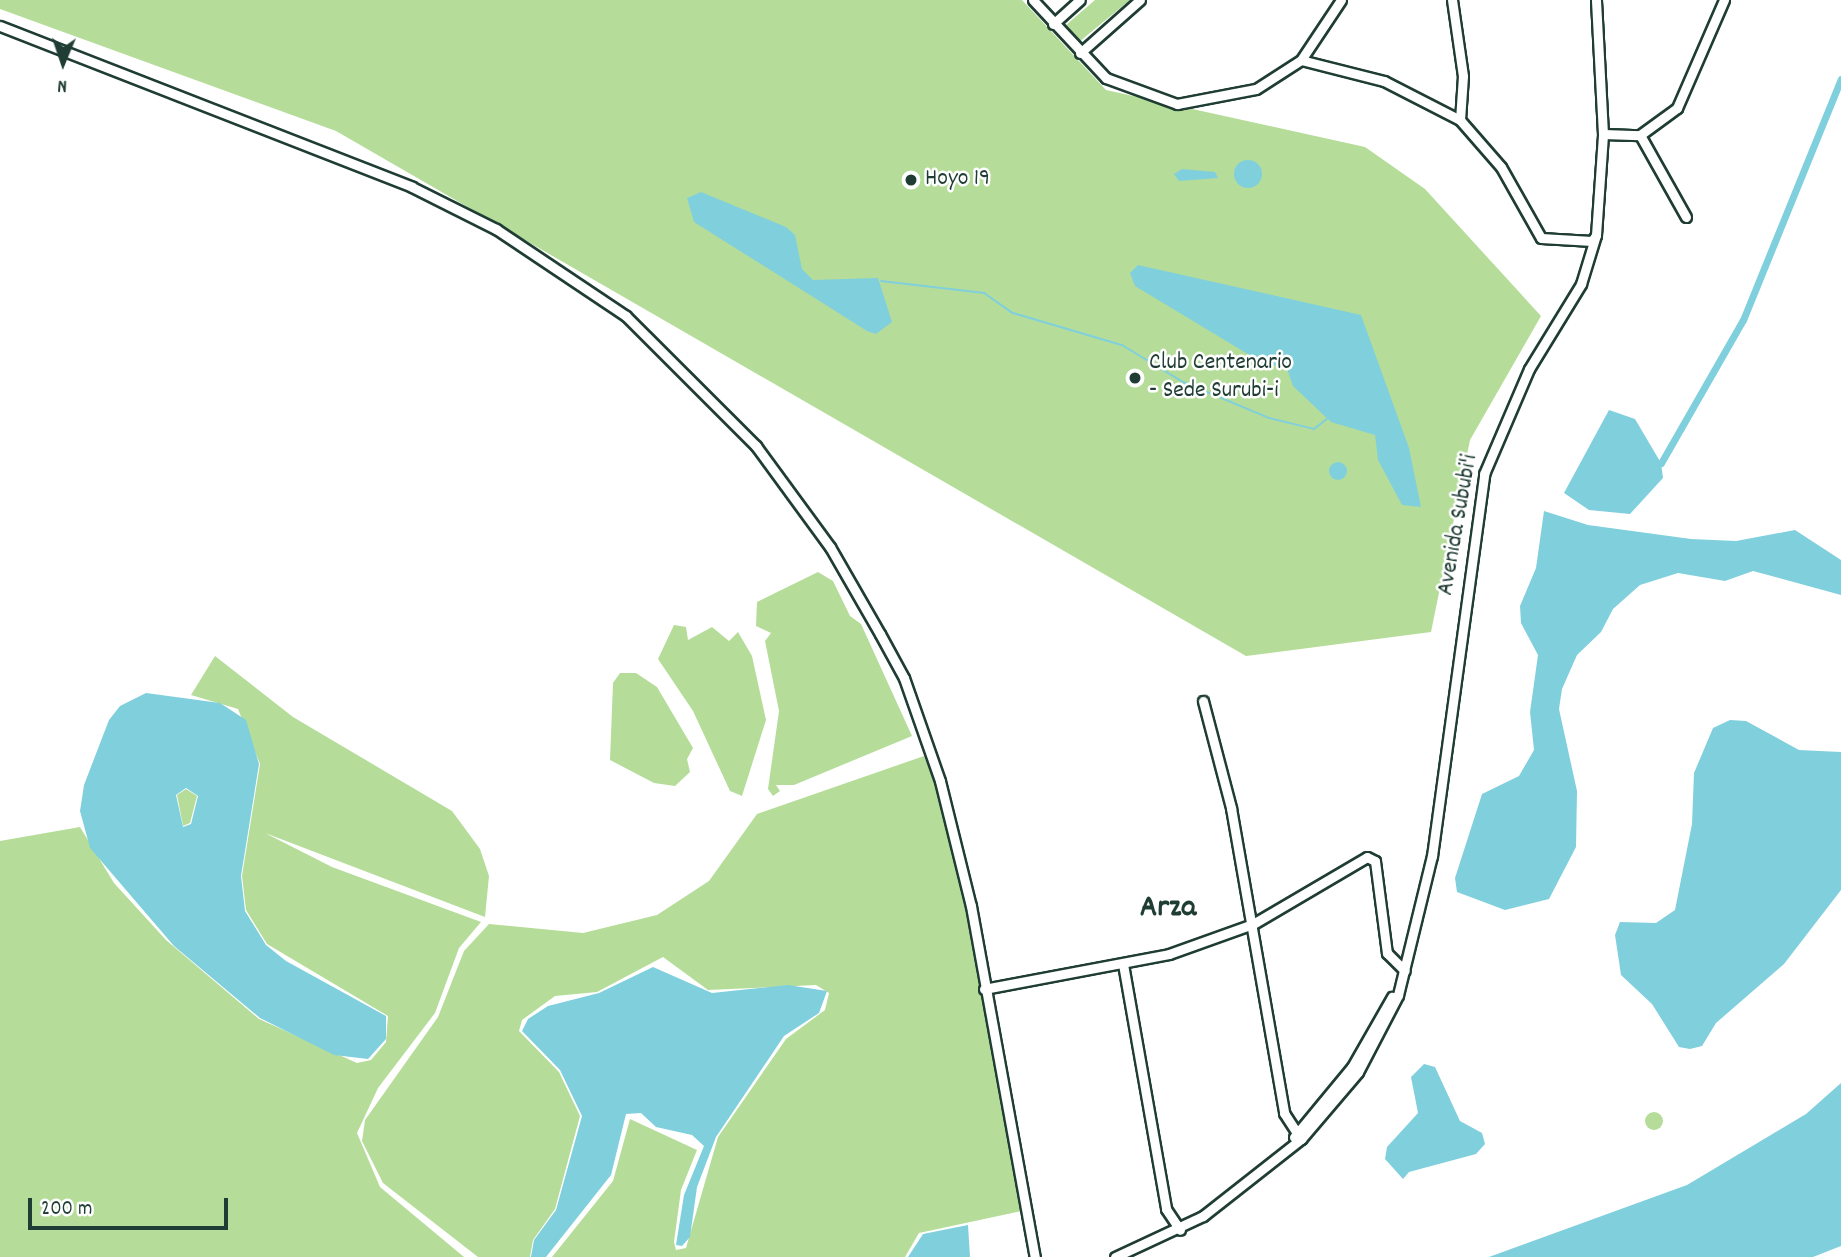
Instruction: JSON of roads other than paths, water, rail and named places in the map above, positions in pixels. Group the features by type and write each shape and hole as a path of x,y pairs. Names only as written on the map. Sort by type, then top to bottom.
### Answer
{"street":[{"path":"1033,0 1080,53 1120,88 1177,104 1228,99 1301,60 1341,0"},
{"path":"1053,24 1080,0"},
{"path":"1080,53 1140,0"},
{"path":"1452,0 1464,100 1460,120"},
{"name":"Avenida Sububi'i","path":"1115,1257 1180,1230 1262,1170 1299,1137 1352,1067 1398,992 1432,856 1484,474 1529,369 1581,284 1597,235 1603,134 1596,0"},
{"path":"1603,134 1640,135 1690,89 1724,0"},
{"path":"0,26 457,209 591,291 692,377 788,486 904,678 951,814 1035,1257"},
{"path":"1301,60 1384,81 1460,120 1501,167 1542,238 1592,241 1597,235"},
{"path":"1640,135 1686,217"},
{"path":"1203,701 1253,923 1284,1113 1299,1137"},
{"path":"984,989 1123,964 1253,923 1371,857 1387,953 1405,971"},
{"path":"1123,964 1166,1209 1180,1230"}],"water":[{"path":"1248,160 1258,164 1262,174 1258,184 1248,188 1238,184 1234,174 1238,164"},
{"path":"1182,169 1215,172 1218,178 1179,181 1174,174"},
{"path":"701,192 786,227 795,235 802,269 813,280 878,278 892,322 876,334 867,331 694,222 687,198"},
{"path":"1138,265 1361,315 1409,448 1421,507 1402,505 1378,460 1375,435 1331,422 1293,386 1286,366 1266,365 1135,286 1130,273"},
{"path":"1609,410 1635,419 1661,463 1663,478 1630,514 1589,510 1564,493"},
{"path":"1338,462 1344,465 1347,471 1344,477 1338,480 1332,477 1329,471 1332,465"},
{"path":"1544,511 1588,525 1691,539 1736,541 1795,530 1841,560 1841,595 1753,571 1725,581 1678,573 1640,585 1613,609 1601,632 1577,655 1562,689 1559,709 1577,791 1576,847 1549,899 1505,910 1457,892 1455,878 1482,794 1519,776 1534,750 1530,712 1538,655 1521,623 1520,606 1536,568"},
{"path":"146,693 220,703 246,720 259,764 241,876 245,911 266,945 286,961 386,1016 386,1039 368,1059 334,1055 260,1018 174,946 90,848 80,811 84,785 109,720 120,706","holes":["186,788 198,796 191,824 183,827 176,795"]},
{"path":"1730,720 1746,721 1799,750 1841,752 1841,890 1784,964 1716,1023 1702,1046 1690,1049 1679,1047 1652,1004 1621,975 1615,935 1620,922 1656,923 1675,910 1692,824 1694,773 1713,728"},
{"path":"653,967 712,993 788,985 827,991 819,1013 784,1036 716,1137 697,1187 690,1237 682,1246 676,1245 684,1195 704,1146 692,1135 656,1127 641,1113 626,1114 611,1175 546,1257 531,1257 534,1240 556,1210 582,1116 560,1070 522,1031 528,1019 548,1006 599,993"},
{"path":"1424,1064 1435,1067 1460,1121 1482,1133 1485,1144 1476,1154 1409,1172 1403,1179 1385,1159 1387,1147 1418,1113 1411,1077"},
{"path":"1841,1083 1841,1246 1813,1257 1489,1257 1687,1185 1806,1114"},
{"path":"968,1225 970,1257 908,1257 923,1234"}],"waterway":[{"path":"1661,463 1743,320 1841,79"},
{"path":"881,281 984,293 1013,313 1122,345 1183,382 1269,418 1314,429 1327,419"}],"place":[{"name":"Hoyo 19","path":"911,180"},
{"name":"Club Centenario - Sede Surubi-i","path":"1135,378"}],"district":[{"name":"Arza","path":"1168,909"}]}
